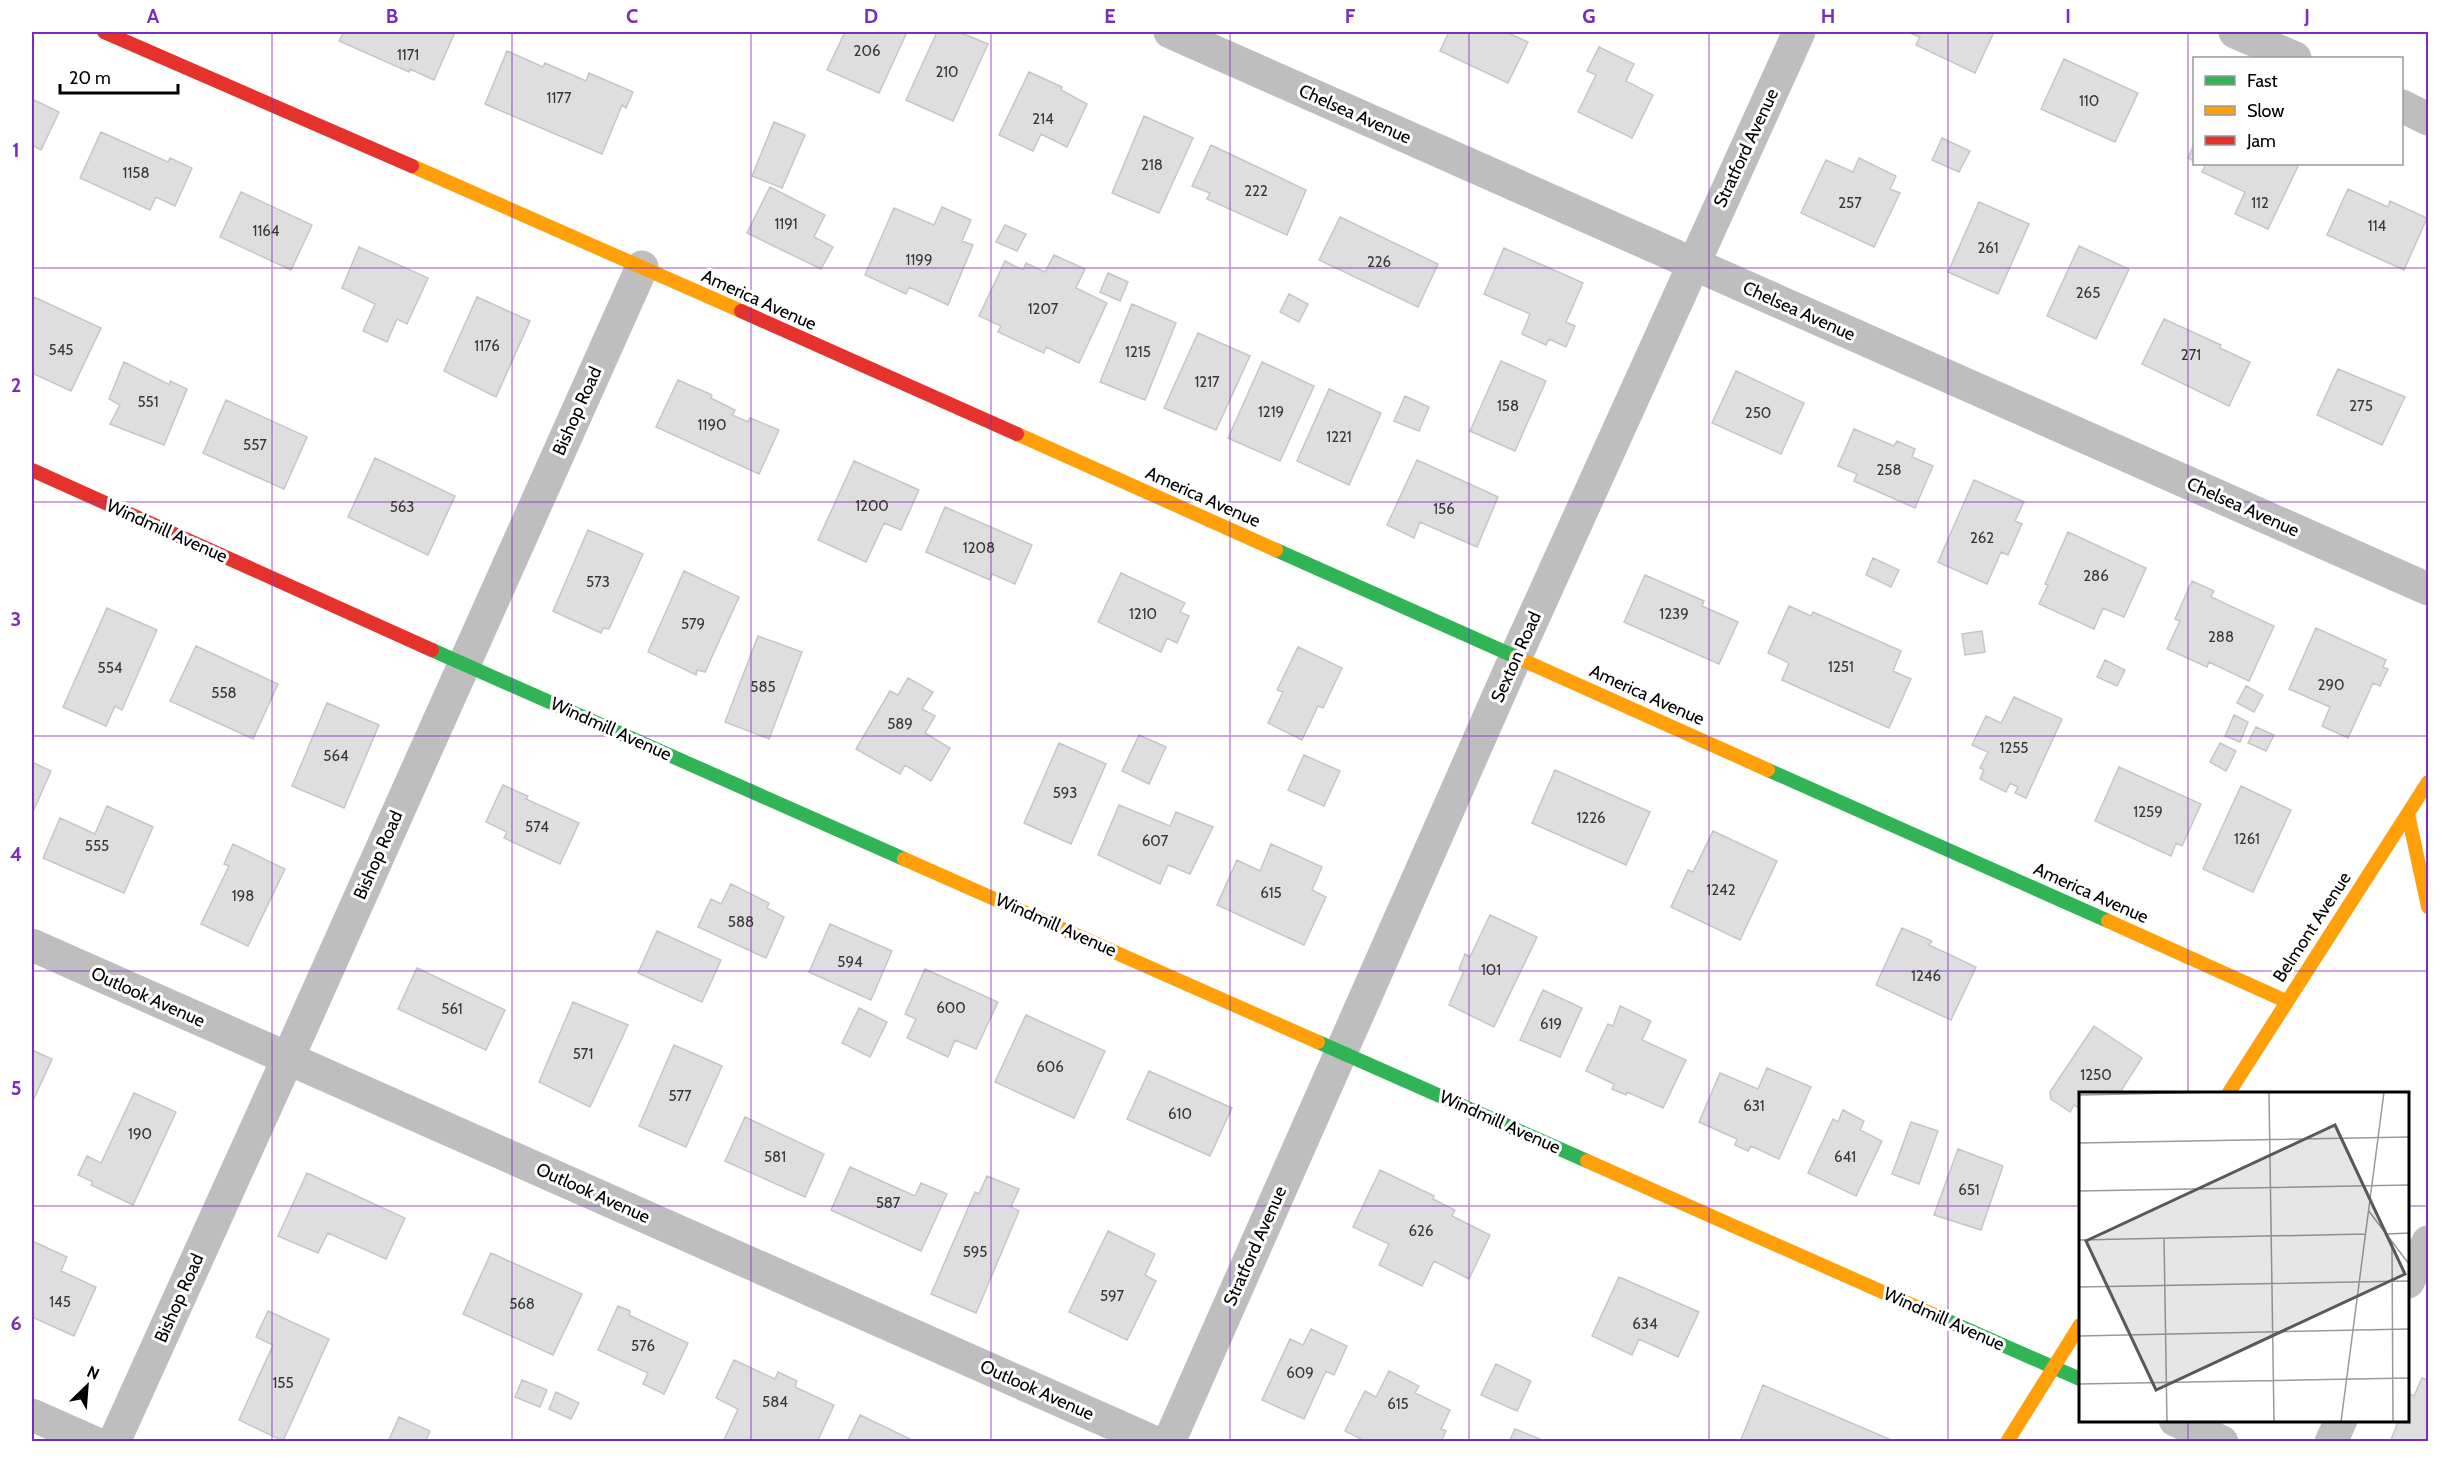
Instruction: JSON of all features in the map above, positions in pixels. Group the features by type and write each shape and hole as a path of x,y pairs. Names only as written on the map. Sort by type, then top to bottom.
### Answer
{"street":[{"name":"America Avenue","path":"104,32 642,267 2286,1001"},
{"name":"Chelsea Avenue","path":"1170,32 2428,589"},
{"name":"Stratford Avenue","path":"1693,264 1799,32"},
{"path":"2235,32 2293,57"},
{"path":"2403,106 2428,118"},
{"name":"Sexton Road","path":"1342,1051 1516,656 1693,264"},
{"name":"Bishop Road","path":"114,1442 642,267"},
{"name":"Windmill Avenue","path":"32,470 463,664 2079,1379"},
{"name":"Belmont Avenue","path":"2229,1092 2428,782"},
{"path":"2408,814 2428,907"},
{"name":"Outlook Avenue","path":"32,945 1154,1442"},
{"name":"Stratford Avenue","path":"1168,1442 1342,1051"},
{"path":"2409,1280 2428,1242"},
{"path":"2007,1442 2079,1327"},
{"path":"32,1415 93,1442"},
{"path":"2179,1422 2222,1442"},
{"path":"2331,1442 2340,1422"}],"building":[{"path":"344,32 455,32 434,80 410,69 409,72 339,41"},
{"path":"845,32 907,32 879,93 827,70"},
{"path":"937,32 959,32 988,44 953,121 906,100"},
{"path":"1449,32 1506,32 1528,42 1508,83 1440,51"},
{"path":"1907,32 1994,32 1975,73 1916,45 1920,37"},
{"path":"1599,47 1634,64 1626,81 1653,95 1632,138 1578,112 1596,75 1587,71"},
{"path":"507,51 543,67 545,63 586,81 589,73 633,92 626,108 622,105 602,154 485,104"},
{"path":"2064,59 2138,93 2115,142 2041,109"},
{"path":"1029,72 1062,87 1061,90 1087,104 1067,147 1041,134 1033,151 999,135"},
{"path":"32,99 59,112 41,150 32,145"},
{"path":"1144,116 1193,138 1159,213 1112,193"},
{"path":"774,122 805,135 782,188 752,176"},
{"path":"101,132 168,162 170,158 192,168 175,206 156,197 150,210 80,178"},
{"path":"1942,138 1970,151 1959,172 1932,160"},
{"path":"1211,145 1306,190 1287,235 1207,199 1210,193 1192,186"},
{"path":"2193,146 2193,160 2188,158"},
{"path":"1859,158 1896,176 1890,189 1900,193 1874,247 1801,213 1826,160 1853,172"},
{"path":"2203,165 2299,165 2268,229 2235,214 2245,192 2202,172 2205,166"},
{"path":"770,187 825,215 814,237 833,247 821,269 747,233"},
{"path":"2348,189 2388,207 2390,201 2427,218 2404,270 2327,235"},
{"path":"241,192 312,225 291,270 220,237"},
{"path":"1979,202 2029,224 1998,294 1948,272"},
{"path":"942,207 971,220 962,241 973,245 948,305 909,287 906,294 865,275 894,208 934,225"},
{"path":"1340,217 1438,264 1418,307 1319,260"},
{"path":"1005,225 1026,234 1017,251 996,242"},
{"path":"2079,246 2129,269 2096,339 2047,316"},
{"path":"359,247 428,278 407,324 397,319 387,342 363,331 375,304 342,288"},
{"path":"1504,248 1583,283 1566,322 1575,326 1566,347 1549,339 1546,345 1522,334 1530,314 1484,294"},
{"path":"1054,255 1085,269 1076,288 1107,303 1079,363 1046,347 1044,353 998,332 1001,326 979,316 1005,261 1023,270 1026,263 1045,272"},
{"path":"1108,273 1128,282 1120,301 1100,292"},
{"path":"1289,294 1308,304 1299,322 1280,312"},
{"path":"34,297 101,328 71,391 32,373 32,303"},
{"path":"477,297 530,321 496,397 444,371"},
{"path":"1132,304 1176,323 1145,400 1100,382"},
{"path":"2164,319 2221,345 2220,348 2250,362 2229,406 2142,364"},
{"path":"1198,333 1250,356 1216,430 1164,408"},
{"path":"1501,361 1546,381 1515,451 1470,431"},
{"path":"124,362 170,385 170,381 187,389 164,445 110,424 120,405 109,399"},
{"path":"1262,362 1314,386 1280,461 1228,438"},
{"path":"2338,369 2405,397 2382,445 2317,415"},
{"path":"1736,371 1804,403 1781,454 1712,423"},
{"path":"678,380 712,395 711,398 735,410 732,415 748,422 750,418 779,430 759,474 656,427"},
{"path":"1329,389 1381,413 1349,485 1297,461"},
{"path":"1405,396 1429,407 1419,431 1394,421"},
{"path":"226,400 307,437 284,489 203,453"},
{"path":"1854,429 1894,446 1897,441 1915,449 1912,457 1933,466 1915,508 1854,481 1857,474 1838,466"},
{"path":"375,458 455,496 428,555 348,517"},
{"path":"1417,460 1498,497 1477,547 1420,522 1414,538 1387,525"},
{"path":"854,461 919,490 901,530 884,523 866,562 818,540"},
{"path":"1974,480 2024,502 2015,521 2022,524 2008,555 2001,552 1987,584 1938,562"},
{"path":"945,507 1032,545 1015,584 992,574 990,580 926,552"},
{"path":"588,530 643,554 609,629 603,628 601,633 553,611"},
{"path":"2068,532 2146,568 2124,617 2103,608 2094,629 2039,604 2048,585 2045,584"},
{"path":"1873,558 1899,570 1891,587 1866,575"},
{"path":"684,571 739,597 705,672 697,670 696,675 648,652"},
{"path":"1121,573 1185,603 1180,612 1189,616 1177,643 1167,638 1161,652 1098,622"},
{"path":"1645,575 1704,601 1702,606 1738,622 1719,664 1624,622"},
{"path":"2192,581 2214,591 2211,597 2274,626 2249,681 2209,662 2207,667 2167,649 2180,621 2175,619"},
{"path":"1789,606 1811,616 1813,612 1901,651 1893,671 1911,679 1889,728 1782,680 1789,663 1768,653"},
{"path":"107,608 157,630 122,710 115,706 106,726 63,707"},
{"path":"2316,628 2386,660 2383,667 2388,669 2380,686 2373,683 2348,738 2322,726 2330,707 2289,689"},
{"path":"1982,631 1985,652 1965,655 1962,634"},
{"path":"758,636 802,652 769,739 725,722"},
{"path":"196,646 278,684 253,739 170,701"},
{"path":"1298,647 1342,668 1323,708 1318,706 1302,740 1268,723 1283,692 1277,690"},
{"path":"2105,660 2125,670 2117,686 2097,677"},
{"path":"908,678 933,692 922,709 935,716 925,733 950,748 931,781 905,765 900,774 856,749 890,691 898,695"},
{"path":"2246,686 2263,695 2254,712 2237,703"},
{"path":"2014,697 2062,719 2026,798 2015,793 2018,787 2010,783 2006,792 1980,779 1984,770 1980,768 1988,752 1972,745 1986,716 2001,723"},
{"path":"327,703 379,725 344,808 292,786"},
{"path":"2234,715 2248,722 2240,742 2225,736"},
{"path":"2256,727 2274,735 2266,751 2248,743"},
{"path":"1139,735 1166,747 1149,784 1122,771"},
{"path":"1059,743 1106,764 1071,844 1024,823"},
{"path":"2220,743 2236,751 2226,771 2210,762"},
{"path":"1304,755 1340,771 1324,806 1288,790"},
{"path":"32,762 51,771 32,814"},
{"path":"2119,767 2201,804 2182,846 2176,843 2171,856 2095,821"},
{"path":"1555,770 1650,812 1626,865 1532,823"},
{"path":"503,785 528,796 526,799 579,823 560,864 504,838 507,832 486,822"},
{"path":"2241,786 2291,810 2253,892 2203,869"},
{"path":"1119,805 1170,826 1176,812 1213,827 1190,874 1168,865 1160,884 1098,855"},
{"path":"107,806 153,827 124,893 43,858 60,818 95,834"},
{"path":"1713,831 1777,861 1740,940 1671,907 1688,870 1693,872"},
{"path":"233,844 285,869 248,946 201,924 229,866 224,864"},
{"path":"1271,844 1322,867 1312,890 1326,897 1304,945 1217,905 1237,860 1260,871"},
{"path":"731,884 769,903 767,908 784,917 766,958 698,927 711,899 721,904"},
{"path":"1490,915 1537,937 1494,1027 1449,1005 1464,971 1459,969 1465,954 1470,957"},
{"path":"830,924 892,951 871,1000 809,972"},
{"path":"1902,928 1932,941 1929,945 1976,967 1951,1020 1876,985"},
{"path":"657,931 721,960 702,1002 638,973"},
{"path":"417,968 505,1010 486,1050 398,1009"},
{"path":"925,969 998,1002 976,1049 955,1040 948,1057 907,1038 916,1019 905,1014"},
{"path":"1543,990 1582,1008 1560,1057 1520,1040"},
{"path":"573,1002 628,1025 590,1107 539,1082"},
{"path":"1620,1006 1651,1021 1642,1040 1686,1060 1663,1108 1627,1092 1626,1095 1612,1089 1614,1084 1586,1071 1608,1024 1613,1026"},
{"path":"859,1008 887,1022 870,1057 842,1043"},
{"path":"1026,1015 1105,1051 1074,1118 995,1082"},
{"path":"2094,1026 2142,1058 2120,1092 2079,1092 2079,1108 2074,1105 2070,1112 2051,1099 2050,1092"},
{"path":"674,1045 722,1066 686,1147 639,1126"},
{"path":"32,1050 52,1059 32,1103"},
{"path":"1767,1068 1811,1087 1779,1159 1751,1146 1748,1151 1735,1145 1737,1139 1699,1122 1720,1073 1758,1089"},
{"path":"1149,1071 1232,1108 1210,1156 1127,1119"},
{"path":"134,1093 176,1112 133,1205 91,1185 93,1182 78,1175 87,1156 101,1163"},
{"path":"1843,1110 1864,1121 1860,1130 1882,1141 1856,1196 1808,1173 1833,1119 1838,1122"},
{"path":"745,1117 824,1154 805,1197 725,1161"},
{"path":"1911,1122 1938,1131 1919,1184 1892,1174"},
{"path":"1958,1149 2003,1166 1981,1230 1934,1215"},
{"path":"850,1167 915,1196 921,1183 947,1194 921,1251 831,1210"},
{"path":"1380,1170 1434,1196 1433,1199 1455,1210 1452,1216 1490,1235 1469,1279 1434,1261 1422,1286 1379,1265 1389,1244 1353,1227"},
{"path":"307,1173 405,1218 386,1259 328,1233 318,1253 278,1236"},
{"path":"987,1176 1019,1189 1011,1207 1019,1211 976,1313 931,1294 975,1192 979,1194"},
{"path":"1108,1231 1155,1254 1145,1275 1156,1281 1127,1340 1069,1312"},
{"path":"32,1241 67,1257 61,1271 96,1287 74,1336 32,1317"},
{"path":"491,1253 582,1294 553,1355 463,1314"},
{"path":"1619,1277 1699,1312 1678,1357 1639,1339 1632,1355 1592,1336"},
{"path":"618,1306 630,1311 629,1315 688,1343 664,1394 643,1384 648,1373 598,1350"},
{"path":"268,1311 329,1339 283,1441 239,1420 273,1345 256,1337"},
{"path":"1311,1329 1347,1346 1334,1375 1326,1371 1304,1419 1262,1400 1290,1339 1303,1345"},
{"path":"734,1360 775,1379 778,1372 797,1381 795,1387 834,1405 817,1442 723,1442 738,1409 716,1398"},
{"path":"1496,1364 1531,1381 1517,1411 1481,1395"},
{"path":"1389,1371 1419,1386 1415,1393 1450,1410 1441,1429 1446,1431 1441,1442 1367,1442 1345,1431 1365,1391 1376,1397"},
{"path":"2422,1378 2428,1380 2428,1442 2390,1442 2398,1422 2409,1422 2409,1397 2410,1394 2414,1396"},
{"path":"522,1380 547,1390 540,1407 515,1397"},
{"path":"1763,1385 1891,1440 1890,1442 1740,1442"},
{"path":"556,1392 579,1403 571,1419 549,1409"},
{"path":"860,1415 916,1442 847,1442"},
{"path":"399,1417 430,1431 425,1442 388,1442"},
{"path":"1515,1429 1542,1440 1541,1442 1509,1442"}],"traffic: fast":[{"path":"1276,550 1516,657"},
{"path":"432,650 904,859"},
{"path":"1768,770 2108,921"},
{"path":"1318,1042 1587,1161"},
{"path":"1939,1317 2079,1379"}],"traffic: slow":[{"path":"412,166 741,311"},
{"path":"1017,434 1276,550"},
{"path":"1516,657 1768,770"},
{"path":"2229,1092 2428,782"},
{"path":"2408,814 2428,907"},
{"path":"904,859 1318,1042"},
{"path":"2108,921 2286,1001"},
{"path":"1587,1161 1939,1317"},
{"path":"2007,1442 2079,1327"}],"traffic: jam":[{"path":"104,32 412,166"},
{"path":"741,311 1017,434"},
{"path":"32,470 432,650"}]}
